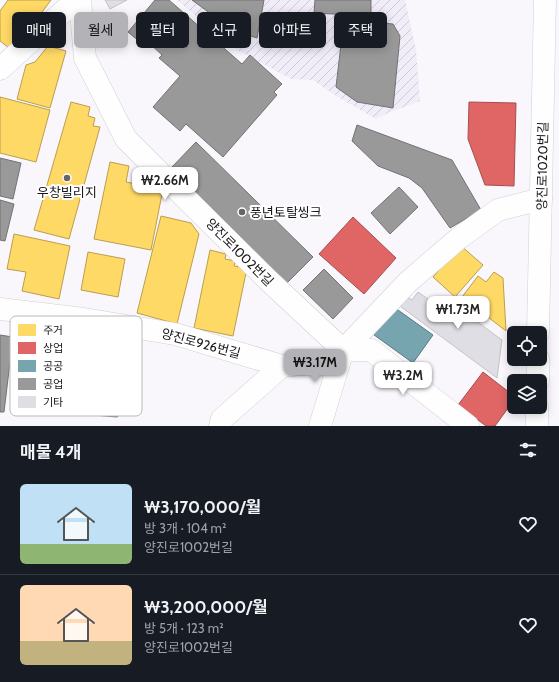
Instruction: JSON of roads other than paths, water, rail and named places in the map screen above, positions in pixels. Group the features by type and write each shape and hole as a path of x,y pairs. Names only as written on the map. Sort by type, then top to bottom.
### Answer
{"street":[{"path":"0,69 76,0"},
{"name":"양진로1002번길","path":"80,0 85,58 126,139 268,280 343,350"},
{"name":"양진로1020번길","path":"538,326 545,0"},
{"path":"320,426 343,350 408,282 459,238 498,210 541,198"},
{"name":"양진로926번길","path":"0,309 59,316"},
{"name":"양진로926번길","path":"142,329 175,334 282,366 333,361 343,350"},
{"path":"343,350 371,350 468,426"},
{"path":"220,426 222,419 282,366"},
{"path":"537,414 537,426"}],"place":[{"name":"우창빌리지","path":"67,178"},
{"name":"풍년토탈씽크","path":"242,212"}]}
